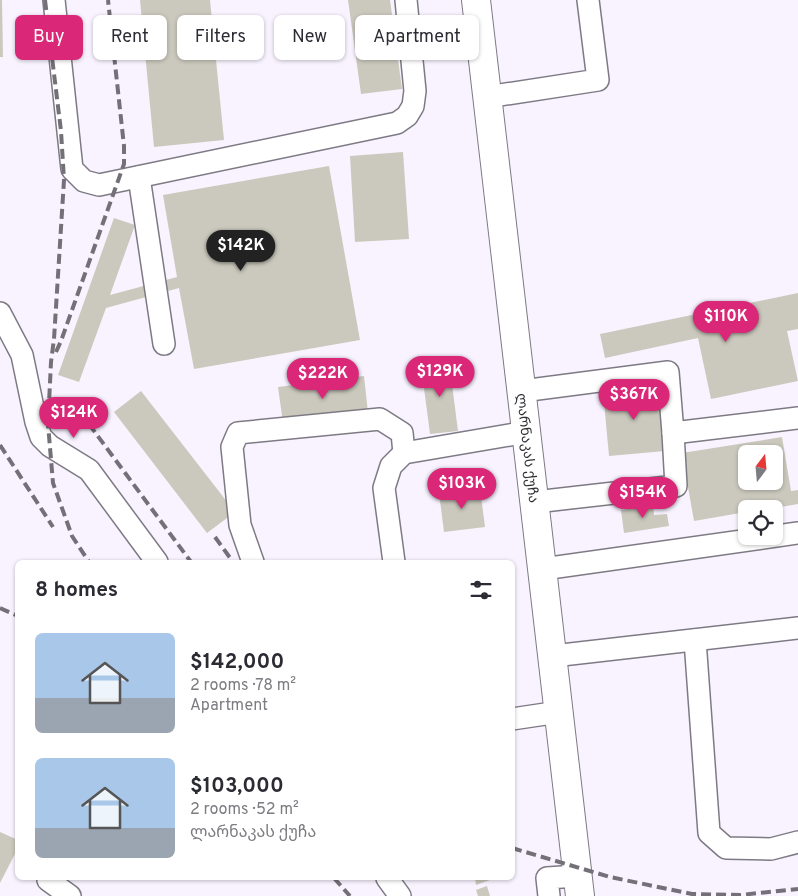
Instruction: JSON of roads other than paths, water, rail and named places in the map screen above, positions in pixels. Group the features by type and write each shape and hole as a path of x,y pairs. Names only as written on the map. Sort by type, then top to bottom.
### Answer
{"highway":[{"name":"ლარნაკას ქუჩა","path":"476,0 579,886"}],"street":[{"path":"54,0 72,169 84,181 99,185 397,123 408,116 413,106 416,90 406,0"},
{"path":"487,97 598,80 588,0"},
{"path":"139,177 164,344"},
{"path":"0,313 22,355 41,437 50,446 89,470 156,560"},
{"path":"522,391 668,372 676,486 535,502"},
{"path":"673,433 798,418"},
{"path":"252,560 240,525 232,447 238,433 380,419 402,432 404,453"},
{"path":"394,560 384,488 390,466 404,453 527,432"},
{"path":"543,569 798,534"},
{"path":"553,656 798,628"},
{"path":"695,640 709,833 726,848 771,850 798,842"},
{"path":"515,719 559,712"},
{"path":"549,896 547,878 579,886"},
{"path":"48,880 70,896"},
{"path":"388,880 400,896"}],"railway":[{"path":"45,0 61,131 64,180 48,424 53,483 72,536 88,560"},
{"path":"56,352 124,164 124,146 108,0"},
{"path":"80,412 190,560"},
{"path":"0,445 53,527"},
{"path":"215,537 232,560"},
{"path":"0,608 15,615"},
{"path":"515,849 610,877 692,894 740,895 798,889"},
{"path":"336,880 350,896"}]}
